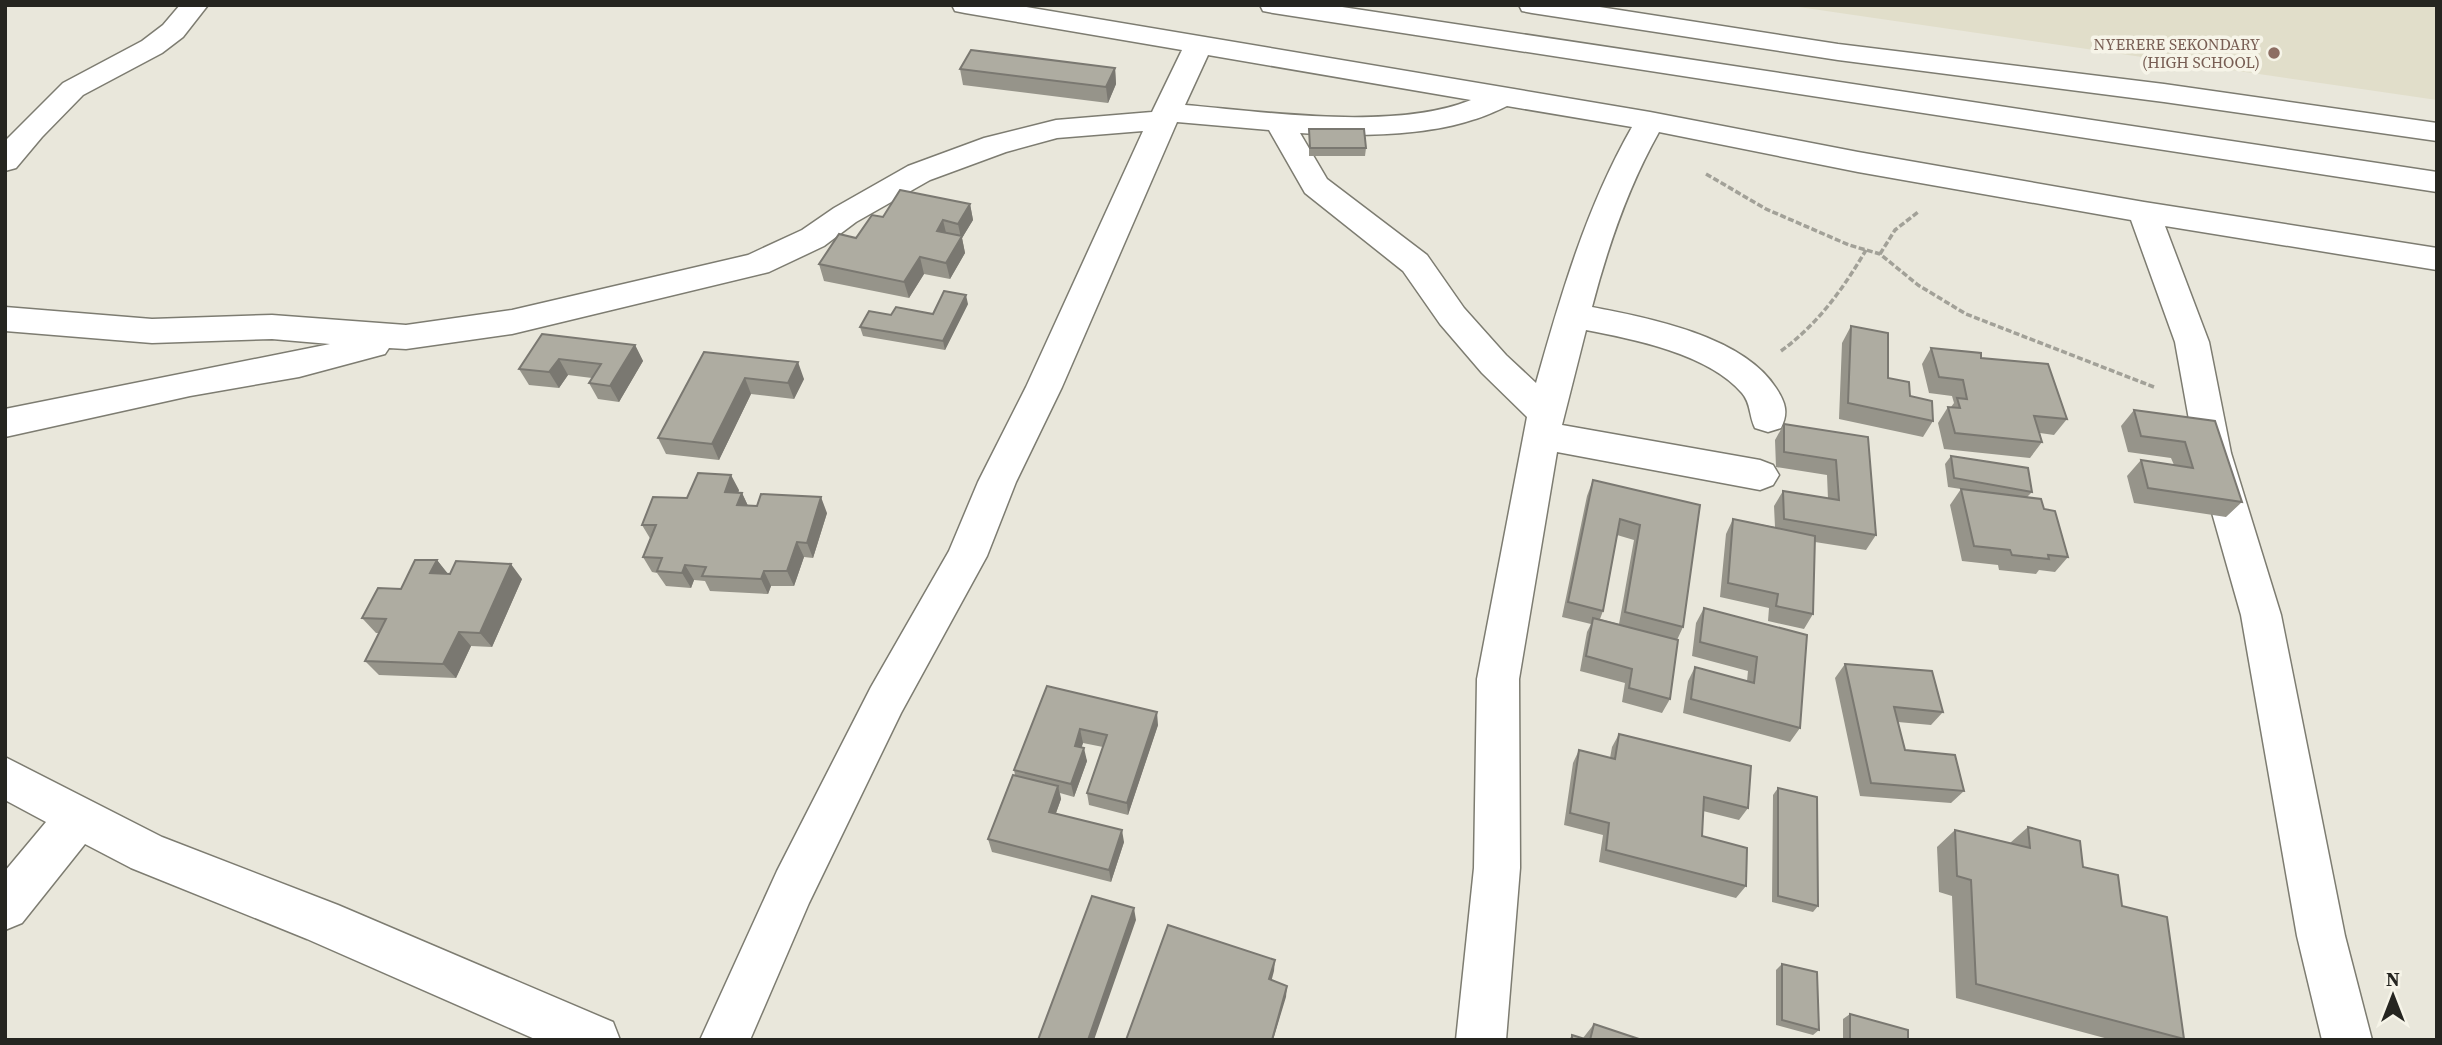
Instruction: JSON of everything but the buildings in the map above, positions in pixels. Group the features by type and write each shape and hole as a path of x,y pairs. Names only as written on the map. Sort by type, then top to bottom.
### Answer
{"main road":[{"path":"5,161 73,89 152,47 173,31 195,5"},
{"path":"965,5 1503,97 1645,131 1858,162 2437,259"},
{"path":"1273,5 2437,182"},
{"path":"1532,5 1838,52 2164,93 2437,132"},
{"path":"725,1040 793,887 886,700 967,556 998,482 1044,387 1198,46"},
{"path":"5,423 190,383 299,364 406,337 512,322 757,264 813,239 845,215 919,173 995,145 1056,129 1165,116 1329,126 1416,122 1462,114 1503,97"},
{"path":"1281,121 1285,134 1316,186 1415,263 1451,316 1544,424 1760,475"},
{"path":"1481,1040 1497,868 1498,679 1544,424 1572,315 1606,211 1622,171 1645,131"},
{"path":"2144,212 2192,342 2213,453 2261,615 2321,936 2347,1040"},
{"path":"1572,315 1642,329 1726,360 1744,374 1766,401 1768,418"},
{"path":"5,319 152,331 272,327 406,337"},
{"path":"5,777 147,853 321,921 595,1040"},
{"path":"5,907 79,817"}],"path":[{"path":"1645,131 1766,209 1880,254 1918,285 1966,314 2134,378 2205,410"},
{"path":"1744,374 1793,343 1842,288 1866,250"}],"shaded area":[{"name":"NYERERE SEKONDARY (HIGH SCHOOL)","path":"1785,5 2437,5 2437,100"}],"place":[{"name":"NYERERE SEKONDARY (HIGH SCHOOL)","path":"2274,53"}]}
